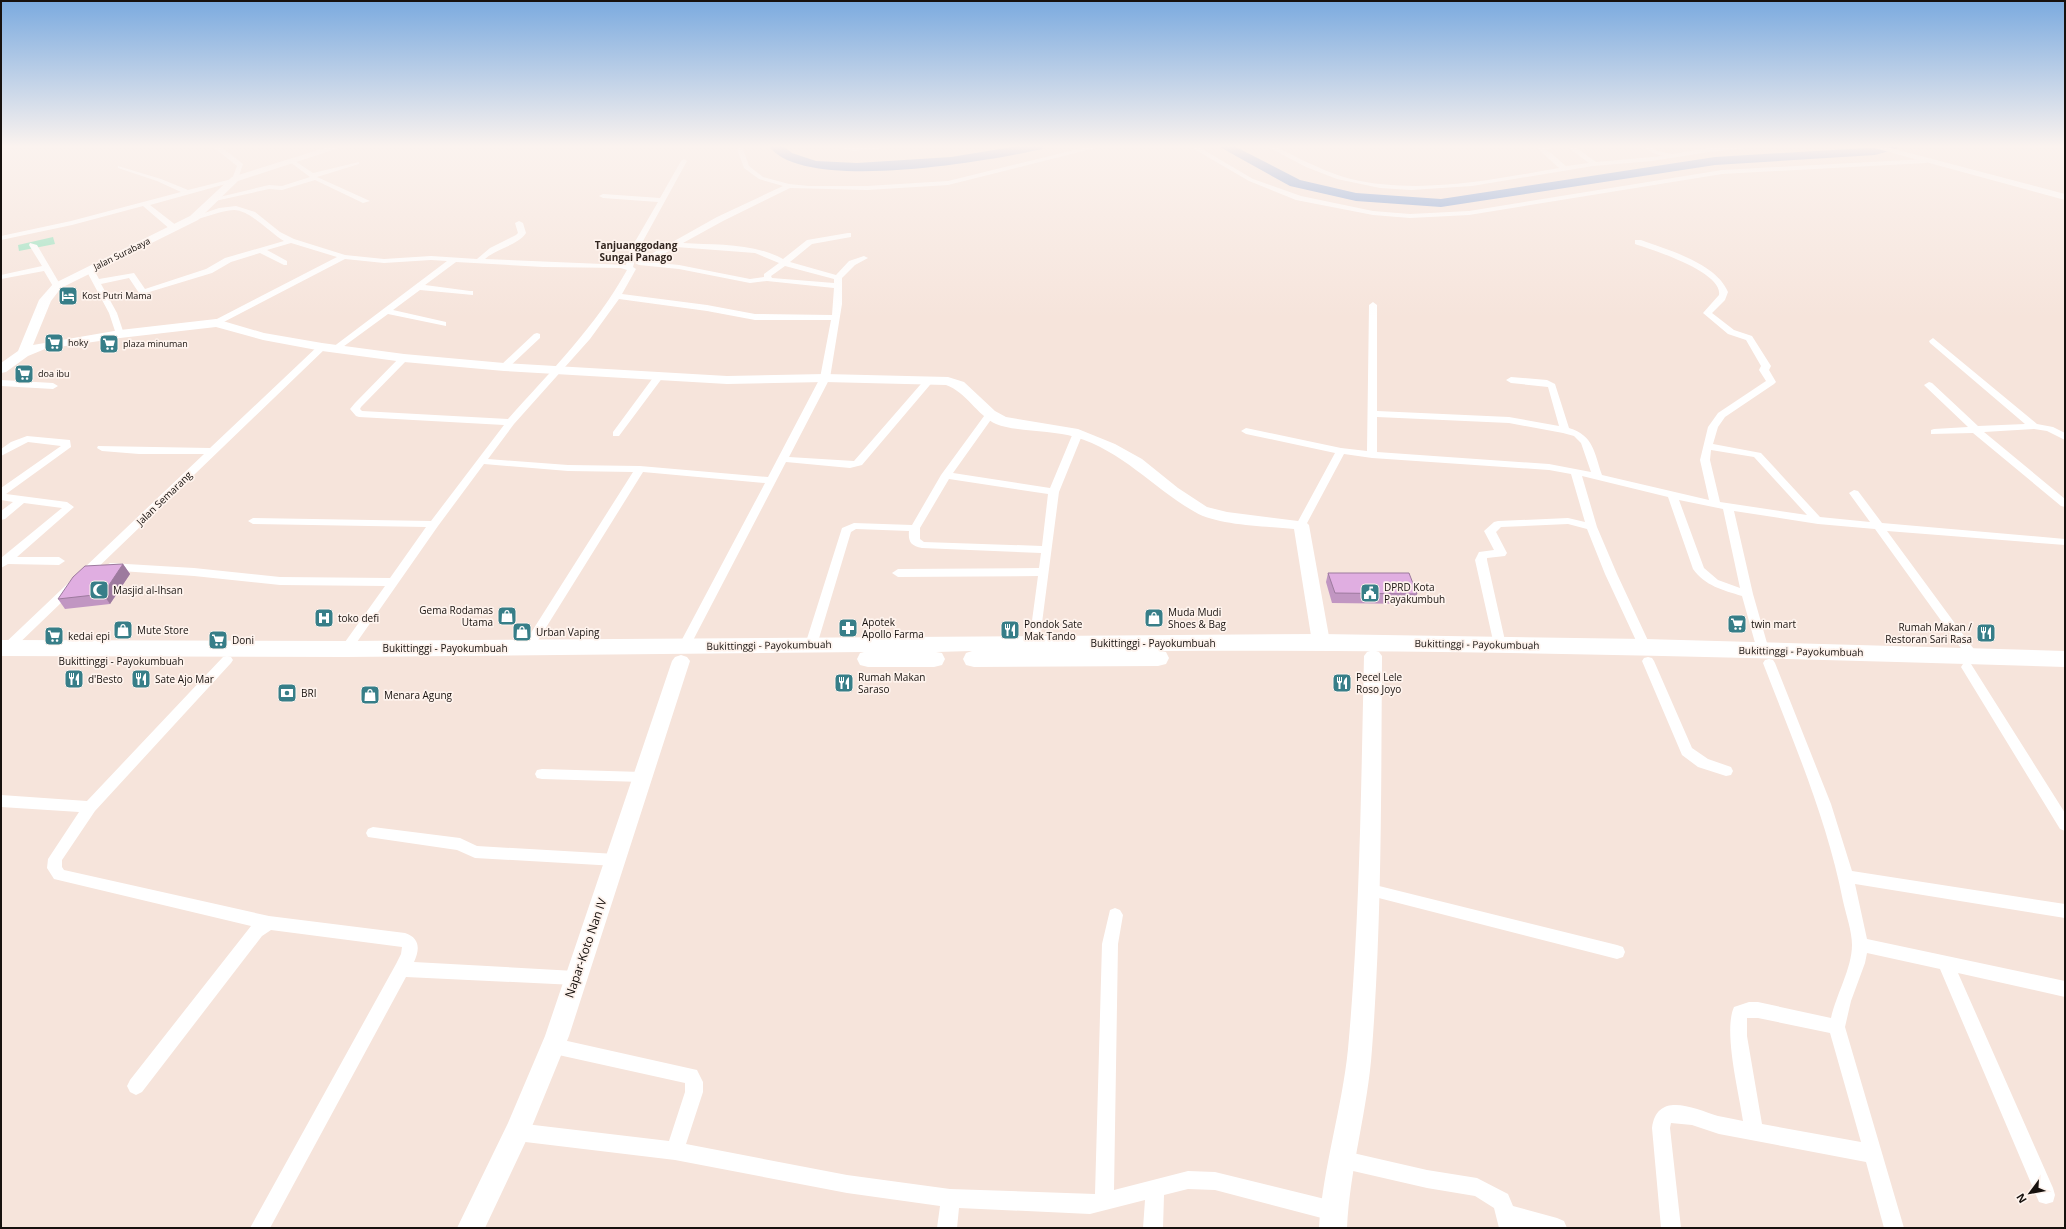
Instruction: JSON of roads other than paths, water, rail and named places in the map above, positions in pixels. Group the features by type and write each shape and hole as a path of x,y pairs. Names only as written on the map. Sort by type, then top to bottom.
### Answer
{"highway":[{"name":"Bukittinggi - Payokumbuah","path":"969,652 1035,643 1321,642 1500,645 1647,654"},
{"name":"Bukittinggi - Payokumbuah","path":"3,652 528,648 682,654 811,644 902,651"},
{"name":"Bukittinggi - Payokumbuah","path":"3,652 227,660 529,658 902,651 1373,656 1647,654 1969,661 2065,659"},
{"name":"Bukittinggi - Payokumbuah","path":"1969,661 2065,671"}],"street":[{"name":"Jalan Surabaya","path":"26,349 45,300 57,286 194,218 210,203"},
{"path":"626,266 660,203"},
{"path":"194,218 222,210 236,208 252,214 277,234 292,241 344,257 384,261 432,258 543,265 626,266 642,262 673,244 752,203"},
{"path":"1326,203 1373,213 1410,216 1469,213 1529,203"},
{"path":"1,238 72,223 145,204 174,228"},
{"path":"479,261 484,255 493,249 519,237 522,233 519,223"},
{"path":"767,279 767,276 783,262 810,242 848,236"},
{"path":"98,282 131,275 142,291 146,291 209,271 228,260 292,241"},
{"path":"1638,242 1689,261 1721,284 1724,292 1723,298 1707,313 1731,332 1749,338 1766,366 1764,370 1771,382 1721,415 1713,427 1707,446 1705,460 1715,505"},
{"path":"673,244 756,251 770,255 783,262 838,282"},
{"path":"33,245 57,286"},
{"path":"261,250 284,264"},
{"path":"1,369 26,349 120,334 216,322 344,257"},
{"path":"682,654 825,378 838,304 838,282 852,263 864,258"},
{"path":"336,349 455,259"},
{"path":"642,262 750,281 767,279 838,282"},
{"path":"346,649 481,460 511,422 587,337 617,296 632,271 631,268 626,266"},
{"path":"1,277 46,268"},
{"path":"90,270 98,282 113,313 120,334"},
{"path":"417,287 470,293"},
{"path":"617,296 707,308 755,317 836,318"},
{"path":"1372,455 1373,305"},
{"path":"385,311 442,324"},
{"path":"216,322 263,336 322,347 404,358 504,367 727,380 825,378 930,379 948,381 959,385 990,414 1002,421 1078,434 1122,454 1156,476 1173,491 1202,510 1226,517 1301,525"},
{"path":"504,367 536,336"},
{"path":"1933,341 2034,426"},
{"name":"Jalan Semarang","path":"3,652 322,347"},
{"path":"404,358 355,409 359,414 511,422"},
{"path":"616,434 658,377"},
{"path":"782,459 850,465 858,463 930,379"},
{"path":"1511,380 1547,383 1552,386 1565,430"},
{"path":"1,383 53,386"},
{"path":"1929,385 2010,460 2065,504"},
{"path":"990,414 946,475 915,528 914,541 922,545 1046,550"},
{"path":"1373,414 1509,420 1565,430 1577,434 1586,442 1597,476"},
{"path":"1934,432 2034,426 2050,429 2065,437"},
{"path":"1246,431 1341,451 1372,455 1549,467 1575,471 1715,505 1818,521 1878,528 2065,542"},
{"path":"1035,643 1054,492 1078,434"},
{"path":"1,453 15,444 27,439 66,442 66,447 1,493"},
{"path":"1707,446 1757,455 1818,521"},
{"path":"102,448 139,451 213,451"},
{"path":"1321,642 1301,525 1341,451"},
{"path":"481,460 568,468 640,468 771,480"},
{"path":"528,648 556,601 594,545 640,468"},
{"path":"1575,471 1592,527 1687,751 1702,763 1726,771"},
{"path":"946,475 1054,492"},
{"path":"1854,493 1969,661 2065,825"},
{"path":"1672,495 1699,569 1703,576 1720,585 1746,594"},
{"path":"1,497 68,505 69,507 3,562"},
{"path":"1,517 21,500"},
{"path":"1728,507 1746,594 1766,657 1824,804 1846,876 1860,945 1857,963 1843,1001 1837,1028 1894,1228"},
{"path":"253,521 434,524"},
{"path":"1500,645 1481,560 1483,555 1501,553 1490,531 1498,524 1568,521 1592,527"},
{"path":"811,644 846,530 854,526 915,528"},
{"path":"3,562 59,561"},
{"path":"93,566 194,572 280,581 394,582"},
{"path":"898,573 1043,572"},
{"name":"Napar-Koto Nan IV","path":"471,1228 518,1132 554,1046 575,978 616,860 682,654"},
{"path":"518,1132 675,1151 847,1184 950,1198 1077,1206 1104,1202 1188,1180 1215,1181 1333,1220 1340,1159 1349,1124 1360,1050 1370,850 1373,656"},
{"path":"227,660 90,807 55,859 54,868 59,875 269,923 405,940 410,944 409,955 402,969 260,1228"},
{"path":"542,774 642,777"},
{"path":"1,801 90,807"},
{"path":"373,833 460,844 475,852 616,860"},
{"path":"1846,876 2065,911"},
{"path":"1367,889 1617,952"},
{"path":"1104,1202 1110,944 1115,915"},
{"path":"136,1086 256,931 269,923"},
{"path":"1860,945 1946,965 2065,989"},
{"path":"1946,965 2046,1195"},
{"path":"402,969 575,978"},
{"path":"1754,1131 1738,1028 1740,1013 1750,1010 1758,1010 1837,1028"},
{"path":"554,1046 691,1076 694,1082 694,1092 675,1151"},
{"path":"1671,1228 1662,1120 1668,1114 1692,1116 1719,1125 1873,1154"},
{"path":"1340,1159 1427,1179 1477,1187 1501,1201 1508,1221 1557,1228"},
{"path":"1153,1228 1155,1189"},
{"path":"946,1228 950,1198"}],"place":[{"name":"Kost Putri Mama","path":"68,296"},
{"name":"hoky","path":"54,343"},
{"name":"plaza minuman","path":"109,344"},
{"name":"doa ibu","path":"24,374"},
{"name":"Masjid al-Ihsan","path":"99,590"},
{"name":"DPRD Kota Payakumbuh","path":"1370,593"},
{"name":"Gema Rodamas Utama","path":"507,616"},
{"name":"toko defi","path":"324,618"},
{"name":"Muda Mudi Shoes & Bag","path":"1154,618"},
{"name":"twin mart","path":"1737,624"},
{"name":"Apotek Apollo Farma","path":"848,628"},
{"name":"Mute Store","path":"123,630"},
{"name":"Pondok Sate Mak Tando","path":"1010,630"},
{"name":"Urban Vaping","path":"522,632"},
{"name":"Rumah Makan / Restoran Sari Rasa","path":"1986,633"},
{"name":"kedai epi","path":"54,636"},
{"name":"Doni","path":"218,640"},
{"name":"d'Besto","path":"74,679"},
{"name":"Sate Ajo Mar","path":"141,679"},
{"name":"Rumah Makan Saraso","path":"844,683"},
{"name":"Pecel Lele Roso Joyo","path":"1342,683"},
{"name":"BRI","path":"287,693"},
{"name":"Menara Agung","path":"370,695"}],"district":[{"name":"Tanjuanggodang Sungai Panago","path":"636,250"}]}
